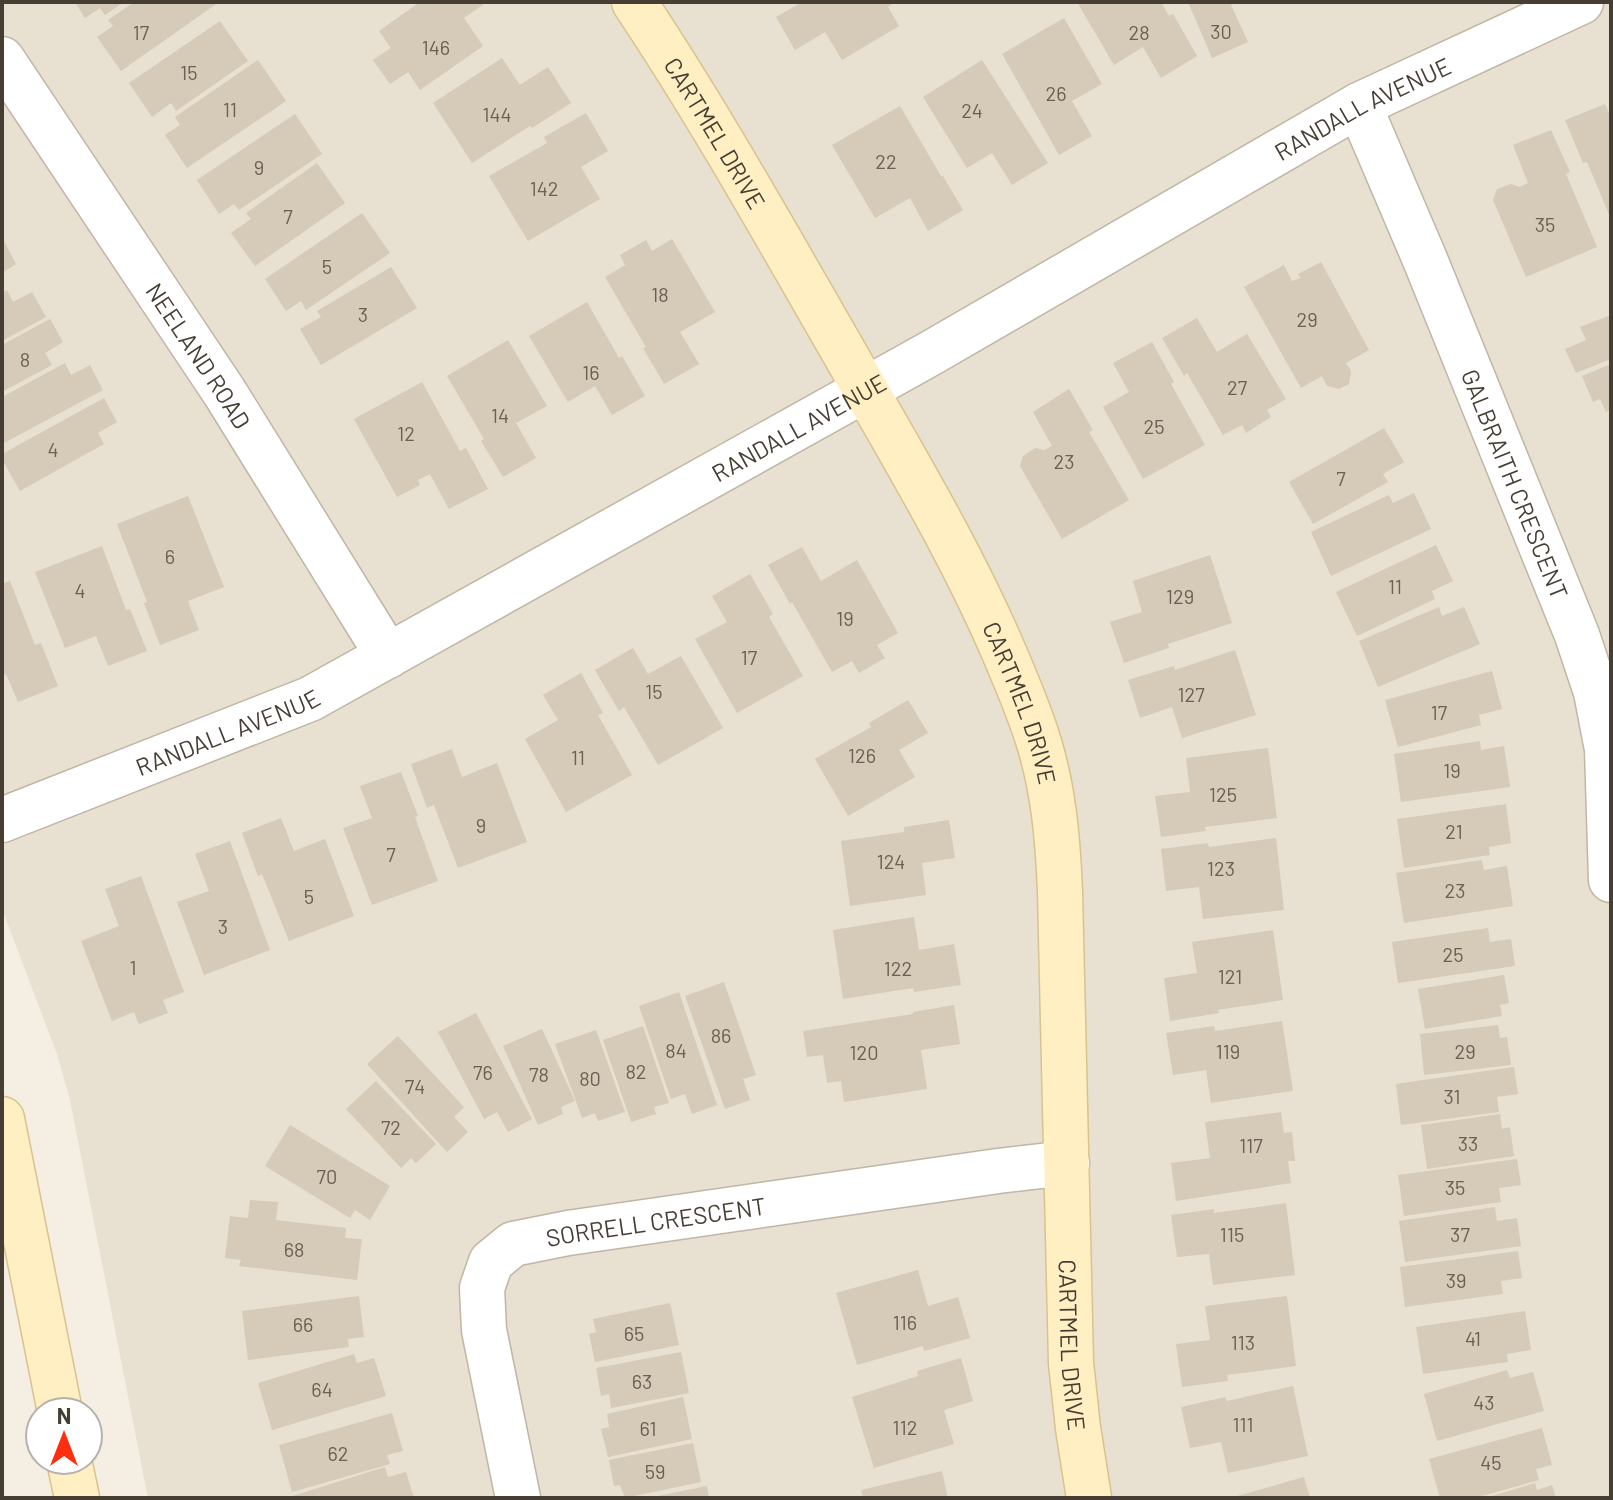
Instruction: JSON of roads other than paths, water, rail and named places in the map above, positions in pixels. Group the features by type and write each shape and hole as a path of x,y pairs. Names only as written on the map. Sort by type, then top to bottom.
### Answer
{"street":[{"name":"CARTMEL DRIVE","path":"634,2 721,139 943,525 987,610 1040,744 1057,829 1071,1363 1089,1498"},
{"name":"RANDALL AVENUE","path":"2,820 310,699 866,390 1359,105 1581,2"},
{"name":"NEELAND ROAD","path":"2,59 225,393 388,656"},
{"name":"GALBRAITH CRESCENT","path":"1359,105 1577,635 1596,692 1607,749 1611,880"},
{"path":"2,1119 57,1396"},
{"name":"SORRELL CRESCENT","path":"518,1498 484,1330 482,1288 491,1262 513,1244 583,1231 1067,1163"},
{"path":"72,1476 77,1498"}]}
